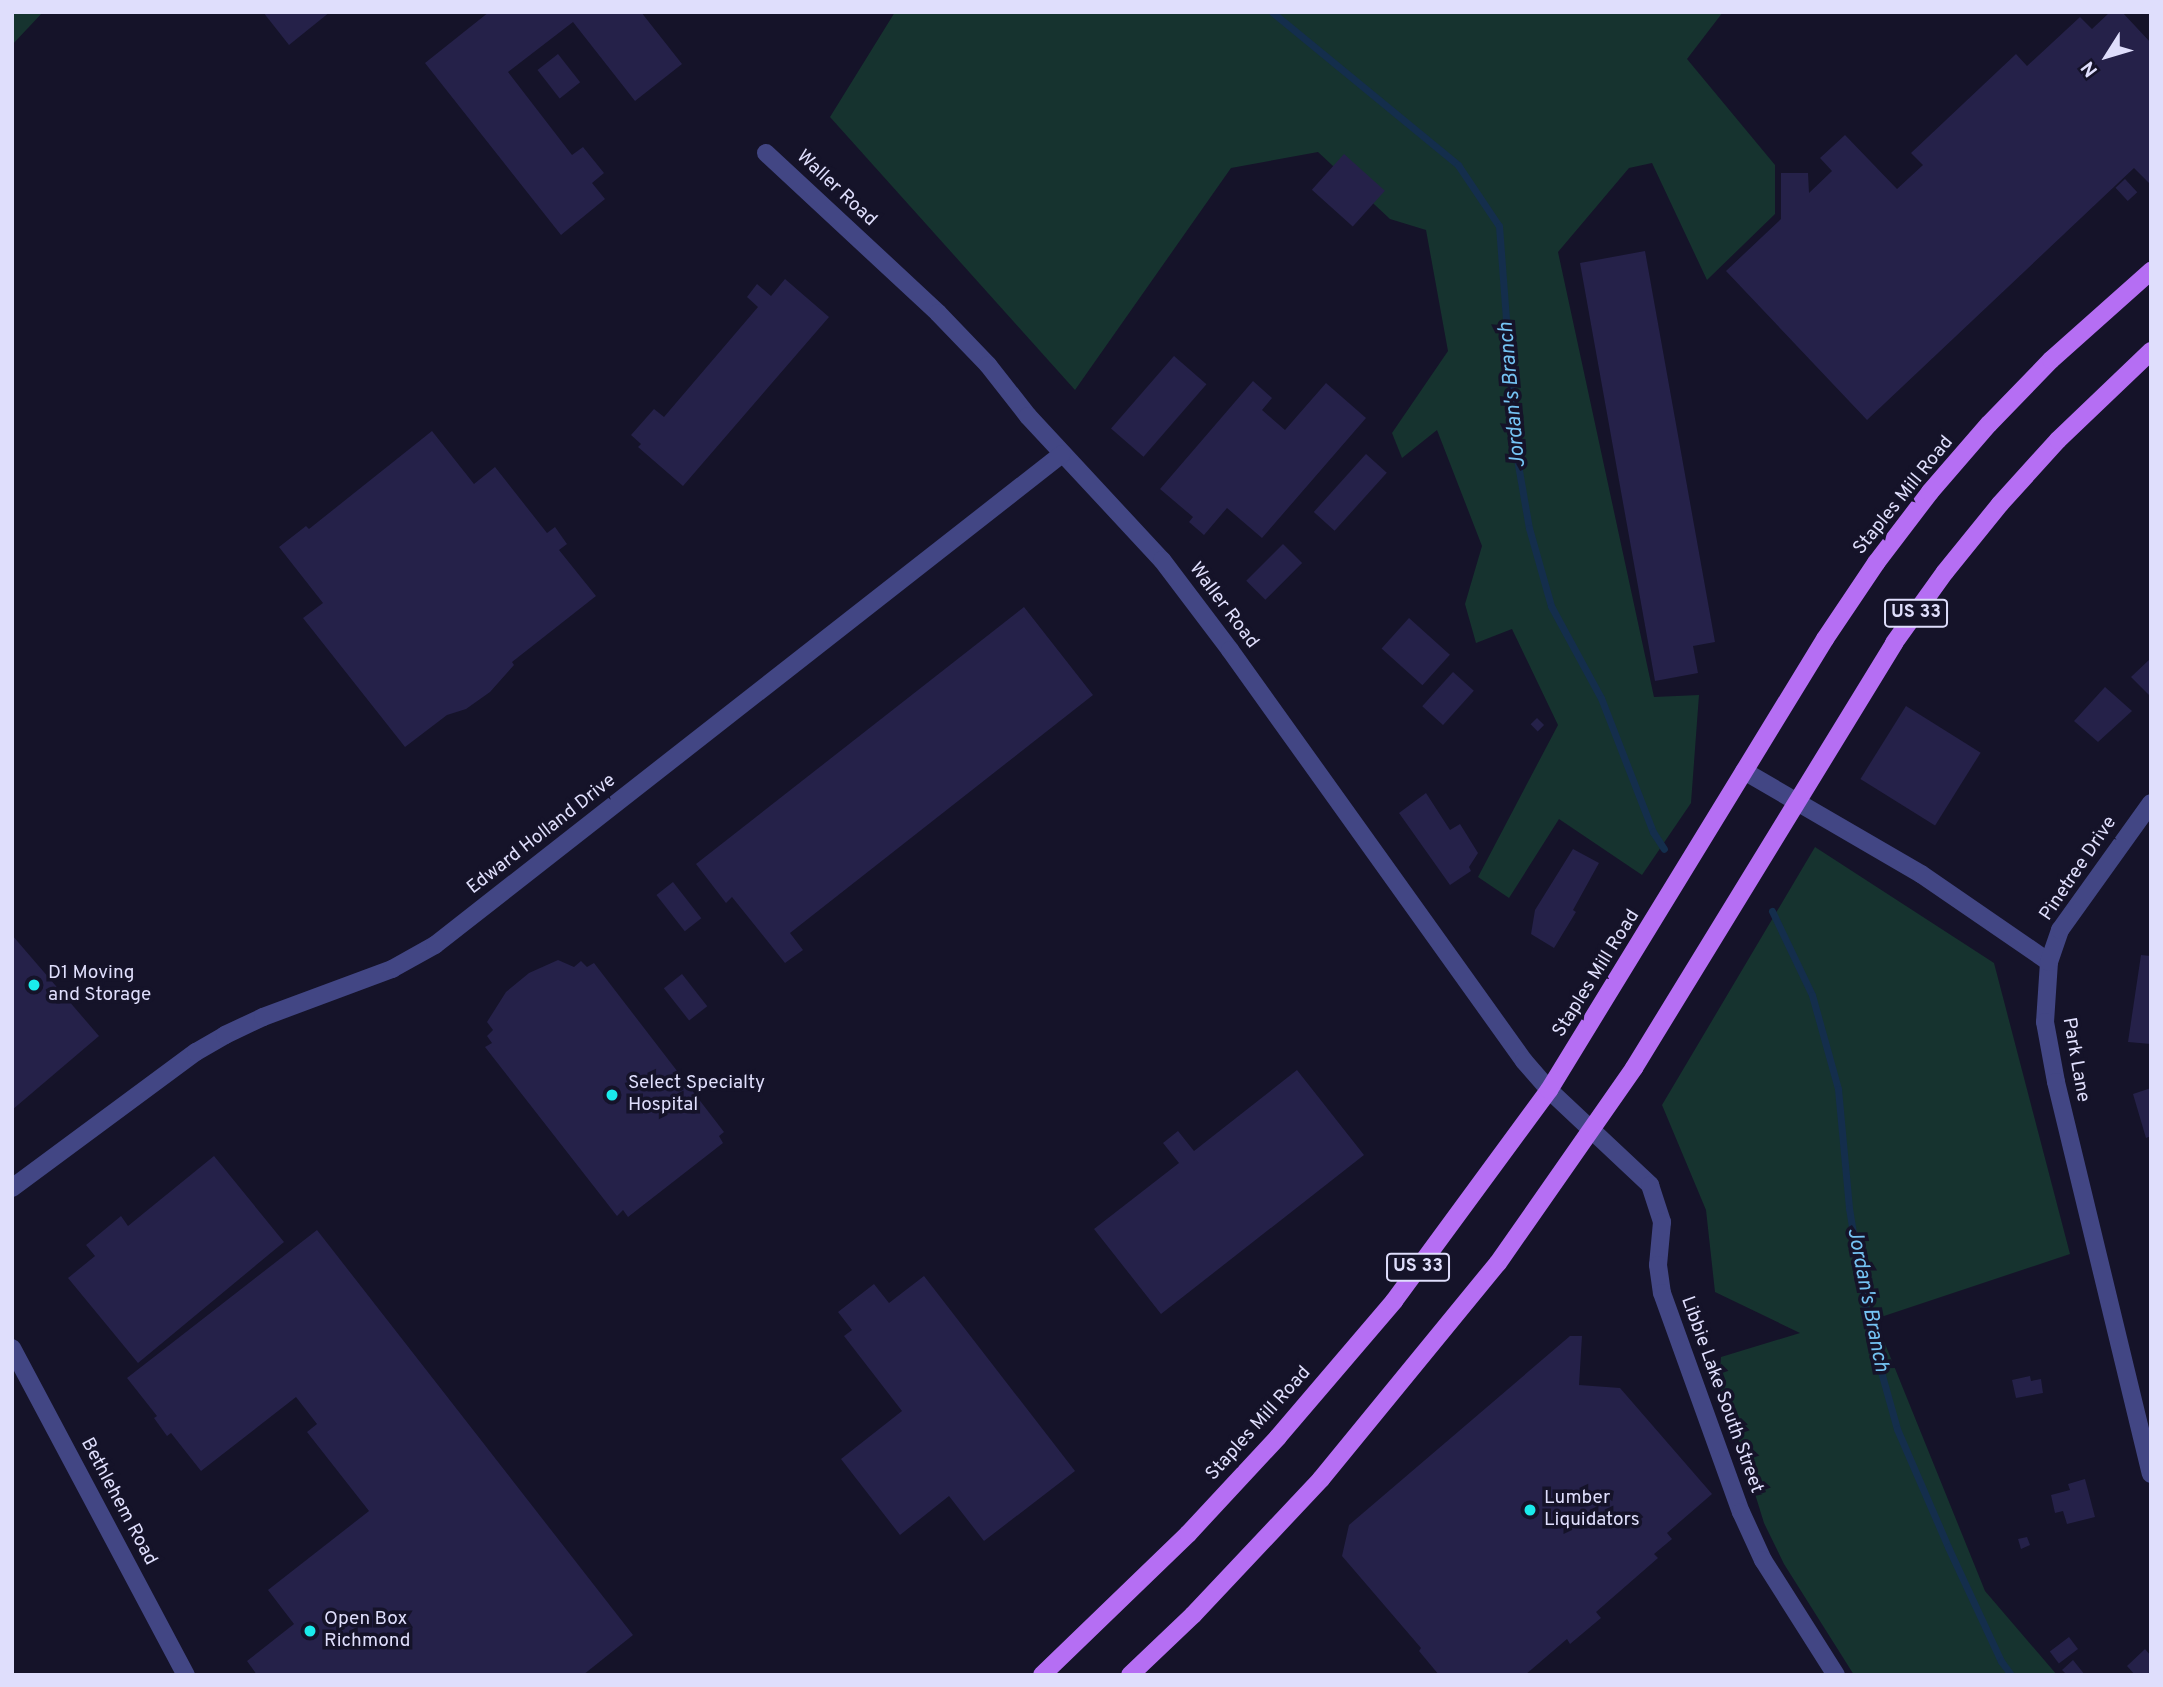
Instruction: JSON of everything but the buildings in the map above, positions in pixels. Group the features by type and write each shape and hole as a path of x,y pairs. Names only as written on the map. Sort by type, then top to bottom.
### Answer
{"main road":[{"name":"Staples Mill Road","path":"1042,1675 1188,1534 1304,1407 1394,1300 1549,1090 1855,592 1930,492 2051,360 2151,271"},
{"name":"US 33","path":"1130,1675 1212,1595 1321,1479 1498,1263 1592,1132 1634,1068 1894,643 1953,562 2058,440 2151,351"}],"street":[{"name":"Waller Road","path":"766,153 938,313 988,365 1062,454 1162,560 1201,610 1524,1062 1592,1132"},
{"name":"Edward Holland Drive","path":"12,1188 196,1052 225,1035 263,1017 392,969 435,945 1062,454"},
{"path":"1744,771 1921,874 2049,962"},
{"name":"Pinetree Drive","path":"2049,962 2060,930 2151,803"},
{"name":"Park Lane","path":"2049,962 2045,1022 2056,1082 2151,1474"},
{"name":"Libbie Lake South Street","path":"1592,1132 1642,1175 1656,1198 1662,1222 1658,1265 1662,1293 1741,1512 1763,1560 1836,1675"},
{"name":"Bethlehem Road","path":"12,1349 186,1675"}],"green space":[{"path":"12,12 43,12 12,45"},
{"path":"895,12 1723,12 1687,59 1775,165 1775,214 1707,280 1652,163 1629,168 1558,252 1654,697 1699,695 1691,803 1642,875 1559,819 1509,898 1478,877 1558,725 1512,629 1476,643 1465,604 1482,546 1437,430 1402,458 1392,433 1448,351 1426,230 1390,219 1318,152 1231,168 1075,390 830,117"},
{"path":"1815,847 1994,963 2070,1254 1875,1319 1985,1591 2057,1675 1854,1675 1784,1564 1764,1523 1751,1481 1718,1400 1721,1357 1800,1333 1715,1292 1706,1210 1662,1105"}],"waterway":[{"name":"Jordan's Branch","path":"1272,12 1458,165 1499,226 1516,453 1529,528 1551,606 1601,698 1653,832 1664,849"},
{"name":"Jordan's Branch","path":"1772,911 1812,995 1838,1089 1849,1208 1868,1325 1897,1429 1948,1547 2001,1661 2011,1675"}],"place":[{"name":"D1 Moving and Storage","path":"34,985"},
{"name":"Select Specialty Hospital","path":"612,1095"},
{"name":"Lumber Liquidators","path":"1530,1510"},
{"name":"Open Box Richmond","path":"310,1631"}]}
